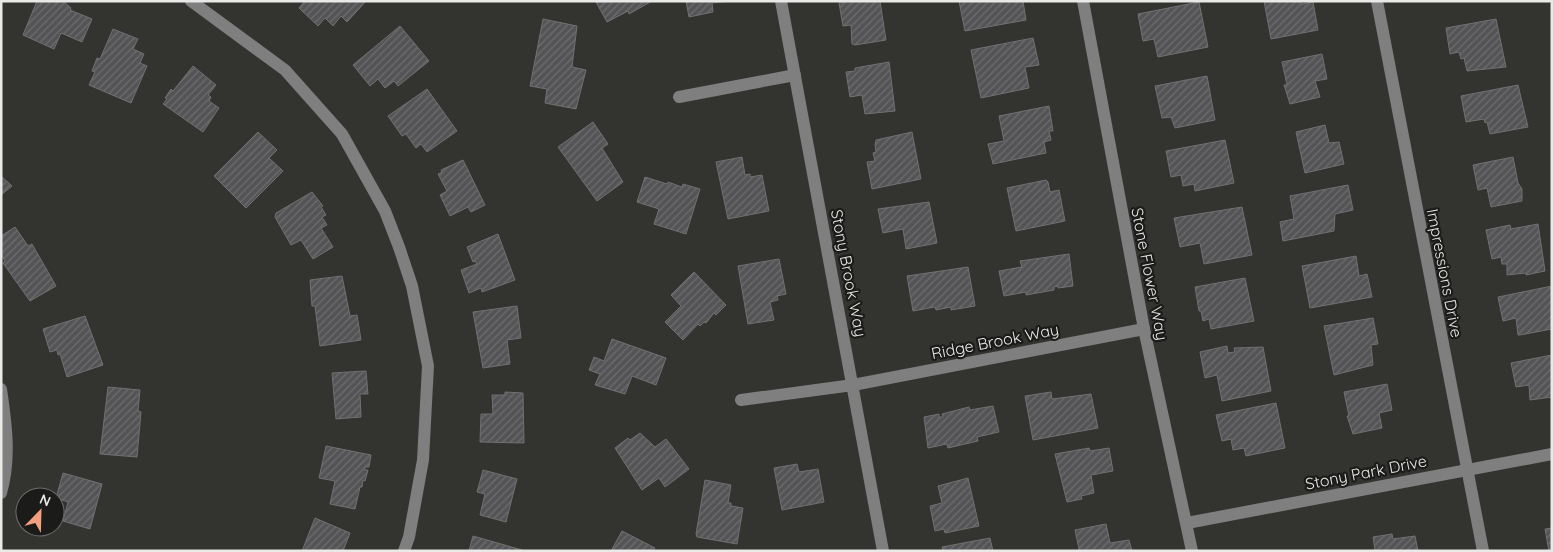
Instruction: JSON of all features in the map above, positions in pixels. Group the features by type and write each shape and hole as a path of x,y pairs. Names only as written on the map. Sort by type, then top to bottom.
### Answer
{"street":[{"path":"191,1 286,70 342,134 386,211 412,286 428,366 423,460 409,537 404,551"},
{"name":"Stony Brook Way","path":"782,1 883,551"},
{"name":"Stone Flower Way","path":"1082,1 1144,329 1192,551"},
{"name":"Impressions Drive","path":"1377,1 1483,551"},
{"path":"679,97 795,75"},
{"name":"Ridge Brook Way","path":"740,400 853,385 1144,329"},
{"path":"1,389 7,426 5,479 1,493"},
{"name":"Stony Park Drive","path":"1187,523 1552,454"}],"building":[{"path":"37,1 63,1 71,8 70,10 92,19 82,42 61,33 54,49 23,35"},
{"path":"305,1 366,1 347,22 341,16 333,26 325,18 318,26 299,8"},
{"path":"652,1 629,14 628,11 607,22 596,2"},
{"path":"686,1 731,1 712,3 713,12 689,17"},
{"path":"848,1 880,1 886,40 852,44 851,25 843,26 839,3"},
{"path":"959,1 1023,1 1026,20 965,31"},
{"path":"1264,1 1301,1 1301,4 1313,2 1318,30 1271,39"},
{"path":"1199,2 1208,47 1158,57 1154,39 1143,41 1138,14"},
{"path":"543,19 577,26 572,67 586,70 576,109 545,103 547,89 530,86"},
{"path":"1496,19 1506,67 1467,71 1464,58 1461,59 1459,52 1450,54 1446,28"},
{"path":"400,26 429,61 398,86 394,81 385,88 378,79 370,86 353,65"},
{"path":"113,29 138,39 133,49 144,54 140,63 147,66 131,103 89,85 95,72 92,71 97,58 100,59"},
{"path":"1033,38 1039,65 1025,67 1029,88 981,98 971,50"},
{"path":"1322,54 1327,79 1315,81 1320,97 1290,104 1284,85 1287,85 1282,62"},
{"path":"889,62 895,111 865,114 862,95 850,97 846,72 855,71 855,68"},
{"path":"193,66 216,85 208,95 211,97 209,101 219,108 203,132 163,104 171,89 173,91"},
{"path":"1207,76 1215,120 1175,128 1171,117 1162,118 1155,86"},
{"path":"1518,85 1528,127 1490,134 1487,122 1485,123 1484,119 1466,122 1461,96"},
{"path":"427,89 457,131 427,152 421,144 416,148 406,134 402,136 388,116"},
{"path":"1049,106 1053,131 1049,131 1051,140 1044,142 1046,153 993,164 988,144 1004,141 999,116"},
{"path":"593,122 608,144 602,148 623,182 597,201 558,147"},
{"path":"1325,125 1329,143 1339,142 1344,164 1305,173 1296,132"},
{"path":"258,132 277,150 269,158 283,171 246,208 214,176"},
{"path":"912,132 921,179 872,189 867,162 875,161 873,153 876,152 876,140"},
{"path":"1225,140 1234,183 1195,191 1194,184 1183,186 1181,175 1171,177 1166,151"},
{"path":"742,157 745,175 750,174 750,177 762,175 769,211 728,219 716,162"},
{"path":"1513,157 1518,183 1522,189 1522,201 1491,207 1487,188 1478,190 1473,165"},
{"path":"463,160 485,205 471,212 468,207 450,216 440,195 447,191 438,174 442,172 441,170"},
{"path":"1,176 12,186 1,195"},
{"path":"645,177 667,184 668,182 682,187 683,184 700,189 686,234 654,224 659,209 637,202"},
{"path":"1046,180 1050,192 1059,190 1065,221 1016,231 1007,188"},
{"path":"1348,185 1353,210 1335,214 1334,231 1283,241 1280,222 1294,219 1290,196"},
{"path":"312,192 323,206 321,207 326,215 322,217 327,225 321,228 333,247 313,259 301,240 291,245 275,217 276,213"},
{"path":"929,202 937,243 906,249 903,229 883,233 878,209"},
{"path":"1242,207 1252,255 1204,264 1200,243 1180,247 1174,218"},
{"path":"1538,224 1545,271 1526,275 1526,273 1507,275 1507,264 1502,264 1501,257 1492,259 1486,230 1510,225 1511,229"},
{"path":"15,227 28,246 32,244 56,286 30,301 3,263 5,261 1,254 1,236"},
{"path":"498,234 515,280 482,292 481,288 469,293 461,270 477,264 475,261 473,262 467,247"},
{"path":"1069,254 1073,286 1058,288 1058,286 1054,287 1054,290 1026,295 1026,292 1004,296 999,271 1022,267 1020,261"},
{"path":"1356,256 1359,276 1367,274 1372,297 1310,308 1302,266"},
{"path":"779,259 786,294 777,296 778,300 770,302 774,320 748,324 738,266"},
{"path":"968,267 975,306 951,310 951,307 936,310 935,307 913,311 907,276"},
{"path":"694,272 726,305 716,315 714,313 706,323 704,322 700,326 698,324 683,340 665,322 681,306 671,295"},
{"path":"342,276 350,316 357,315 361,340 320,346 315,306 312,306 310,280"},
{"path":"1245,278 1254,321 1211,329 1209,319 1203,321 1201,311 1199,311 1195,287"},
{"path":"1552,286 1552,329 1518,335 1516,318 1503,321 1498,297"},
{"path":"517,306 521,338 507,340 510,364 483,368 473,312"},
{"path":"85,316 103,365 67,377 60,354 58,355 57,350 50,352 43,329"},
{"path":"1373,318 1378,344 1371,345 1373,365 1334,375 1324,326"},
{"path":"612,339 666,358 656,385 632,376 625,394 595,385 600,374 589,370 594,357 604,361"},
{"path":"1227,346 1228,353 1235,352 1234,348 1263,347 1271,391 1222,401 1217,375 1205,378 1200,352"},
{"path":"1552,355 1552,397 1530,400 1529,385 1516,387 1511,363"},
{"path":"366,371 368,394 360,394 361,417 336,419 332,373"},
{"path":"1387,384 1392,410 1379,413 1382,428 1353,434 1347,416 1349,416 1344,392"},
{"path":"108,387 140,390 138,411 141,412 137,457 100,454"},
{"path":"505,392 523,393 524,443 480,442 481,414 493,414 492,395 505,395"},
{"path":"1051,392 1052,399 1091,394 1098,428 1033,440 1025,396"},
{"path":"1276,403 1285,448 1246,456 1244,448 1233,450 1231,439 1222,441 1216,415"},
{"path":"993,406 999,432 977,437 978,441 948,448 947,444 928,448 924,417 939,414 939,417 943,417 942,414 969,407 970,410"},
{"path":"640,433 655,447 666,439 689,469 665,487 659,478 642,490 615,448 628,438 630,440"},
{"path":"326,446 371,455 369,467 365,467 365,470 368,470 365,481 363,480 362,487 360,487 355,509 330,504 335,481 319,478"},
{"path":"1089,448 1090,451 1109,448 1113,471 1091,475 1094,493 1081,496 1082,499 1067,502 1055,454"},
{"path":"797,464 799,472 818,469 824,502 782,510 774,468"},
{"path":"483,470 517,479 506,522 480,515 485,494 477,492"},
{"path":"63,473 102,484 90,529 65,522 68,502 65,501 65,487 59,487"},
{"path":"968,478 979,526 945,533 944,529 935,531 930,506 942,503 938,486"},
{"path":"705,480 731,485 728,503 731,503 731,506 743,508 737,544 697,537"},
{"path":"315,518 350,533 343,551 302,551"},
{"path":"1106,524 1110,543 1129,540 1132,551 1077,551 1079,549 1075,530"},
{"path":"1552,528 1552,551 1549,551 1545,529"},
{"path":"622,531 655,548 653,551 611,551"},
{"path":"1392,534 1393,539 1415,536 1418,551 1368,551 1375,550 1373,537"},
{"path":"473,536 522,550 522,551 469,551"},
{"path":"990,538 993,551 943,551 942,547"}]}
